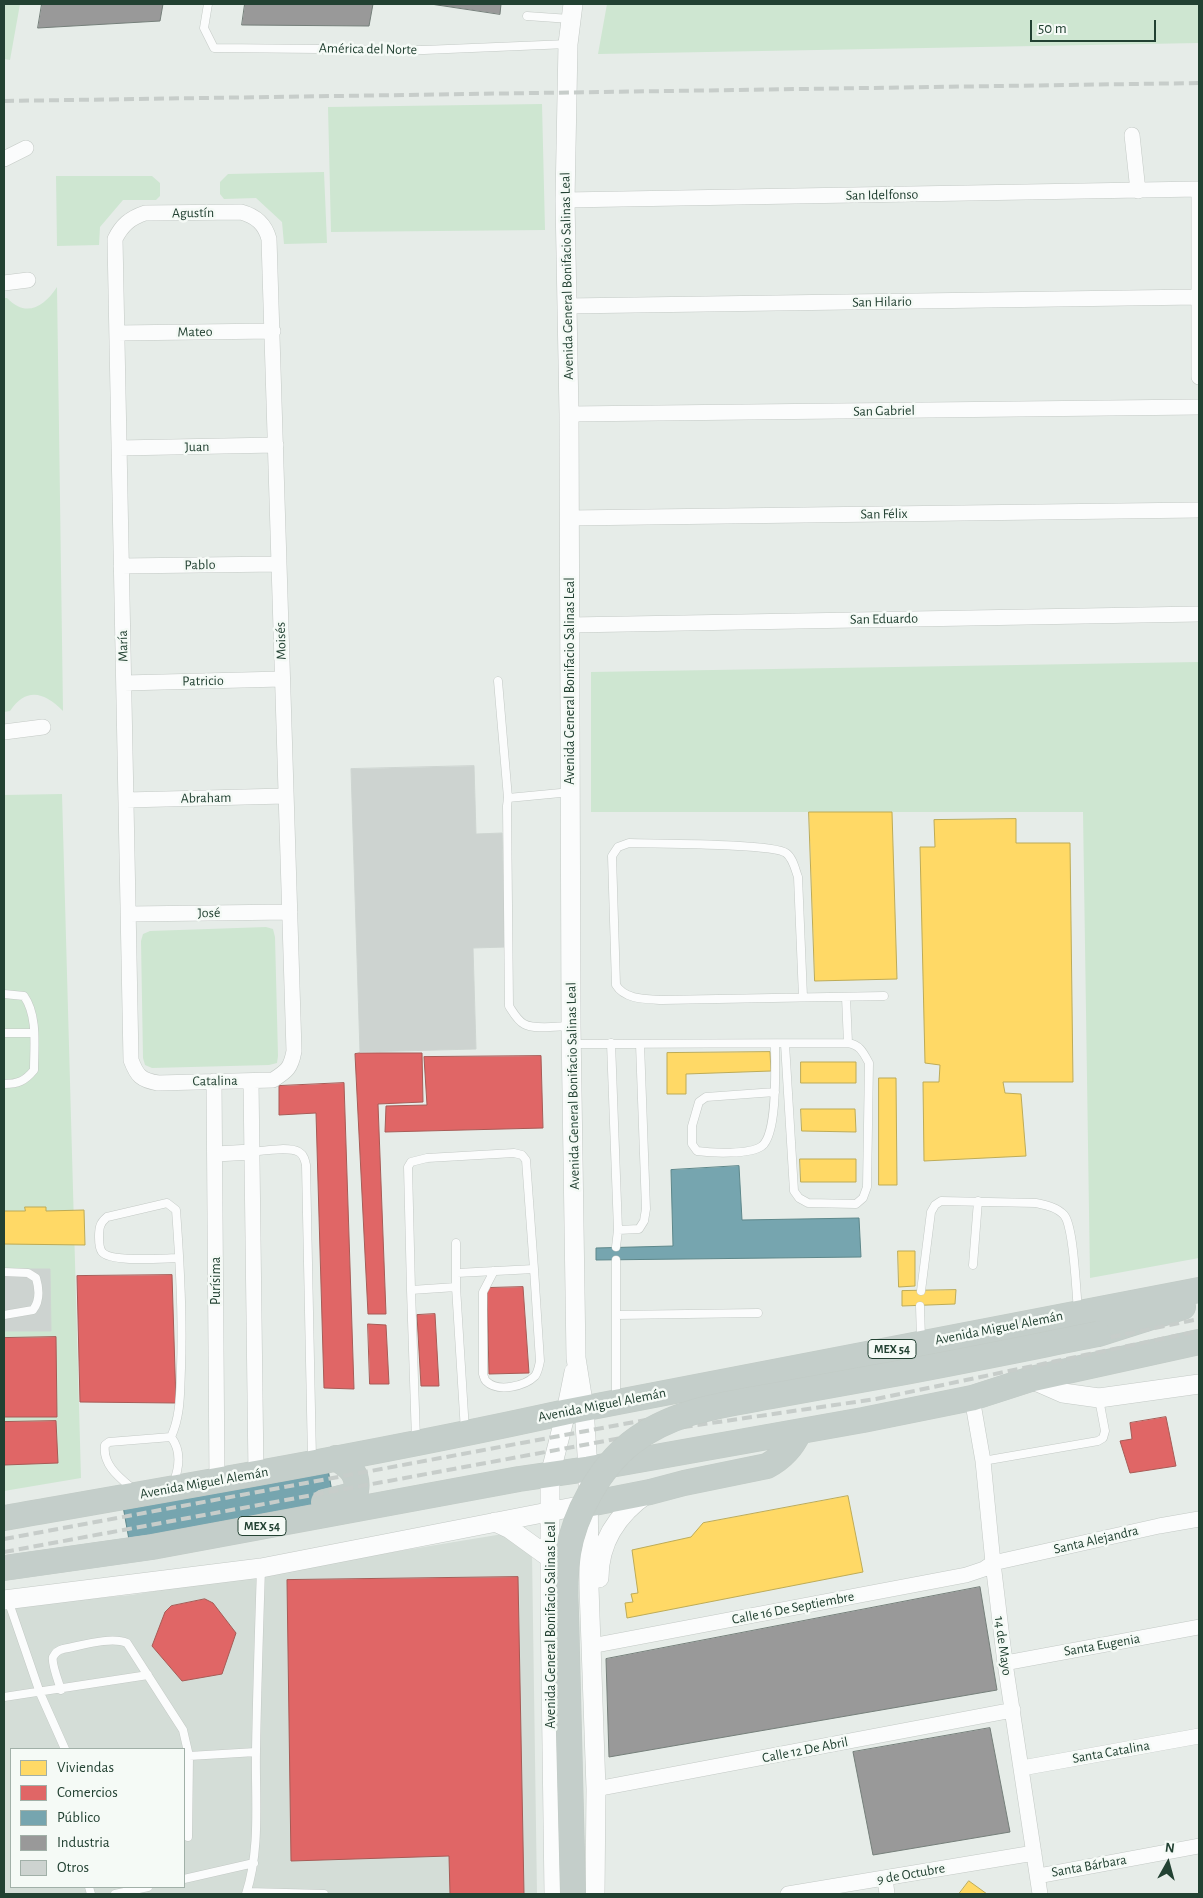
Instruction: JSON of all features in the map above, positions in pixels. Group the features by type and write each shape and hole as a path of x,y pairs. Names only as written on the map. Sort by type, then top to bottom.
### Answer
{"highway":[{"name":"Avenida Miguel Alemán","path":"4,1518 256,1474 616,1402 1199,1290"},
{"path":"573,1894 566,1571 569,1551 586,1502 599,1478 618,1455 631,1443 664,1423 704,1408 910,1371 1098,1334 1199,1301"},
{"name":"MEX 54","path":"4,1568 152,1546 510,1480 588,1469 799,1432 972,1398 1031,1379 1199,1342"},
{"path":"711,1384 696,1390 690,1396 686,1403 684,1419 690,1435 704,1445 713,1447"},
{"path":"589,1504 767,1466 789,1450 799,1432"},
{"path":"152,1546 352,1495 356,1491 357,1486 354,1472 336,1458"}],"street":[{"name":"Avenida General Bonifacio Salinas Leal","path":"571,11 568,44 565,200 569,414 575,1410 588,1469 588,1587 596,1789 595,1894"},
{"path":"1132,134 1138,191"},
{"path":"4,159 26,148"},
{"name":"San Idelfonso","path":"565,200 1199,189"},
{"path":"1199,189 1199,377"},
{"name":"Agustín","path":"126,223 135,216 145,213 241,212 251,214 260,220"},
{"name":"Moisés","path":"260,220 270,239 294,1051 292,1064"},
{"name":"María","path":"126,223 115,239 131,1060 136,1073"},
{"path":"4,283 28,280"},
{"name":"San Hilario","path":"566,306 1198,297"},
{"name":"Mateo","path":"117,333 273,331"},
{"name":"San Gabriel","path":"569,414 1199,407"},
{"name":"Juan","path":"119,448 276,445"},
{"name":"San Félix","path":"569,518 1199,510"},
{"name":"Pablo","path":"121,566 279,564"},
{"name":"San Eduardo","path":"570,625 1199,614"},
{"name":"Patricio","path":"124,683 282,679"},
{"path":"4,732 43,727"},
{"name":"Abraham","path":"126,800 286,796"},
{"name":"José","path":"128,914 290,912"},
{"name":"Catalina","path":"136,1073 146,1081 158,1083 273,1080 284,1073 292,1064"},
{"name":"Purísima","path":"214,1081 217,1481"},
{"path":"251,1081 250,1152 256,1474"},
{"path":"216,1154 250,1152"},
{"path":"1031,1379 1063,1393 1099,1398 1199,1384"},
{"name":"14 de Mayo","path":"972,1398 983,1460 1005,1663 1040,1894"},
{"name":"Avenida General Bonifacio Salinas Leal","path":"554,1894 550,1475 575,1410"},
{"path":"591,1639 597,1616 599,1561 606,1541 616,1523 626,1511 650,1492"},
{"path":"6,1600 261,1568 589,1504"},
{"name":"Santa Alejandra","path":"993,1563 1159,1526 1199,1519"},
{"path":"495,1522 510,1529 550,1558"},
{"name":"Calle 16 De Septiembre","path":"591,1639 966,1575 984,1569 993,1563"},
{"path":"550,1598 558,1586 567,1580 579,1580 588,1587"},
{"name":"Santa Eugenia","path":"1005,1663 1199,1627"},
{"name":"Calle 12 De Abril","path":"596,1789 1013,1710"},
{"name":"Santa Catalina","path":"1022,1768 1199,1736"},
{"name":"Santa Bárbara","path":"1038,1876 1199,1846"},
{"name":"9 de Octubre","path":"788,1894 1034,1853"},
{"path":"885,1878 886,1894"}],"lane":[{"name":"América del Norte","path":"208,4 204,28 214,48 424,50 568,44"},
{"path":"527,16 571,11"},
{"path":"498,681 508,798 509,1006 516,1017 524,1024 532,1027 611,1043 856,1044 869,1063 867,1186 863,1198 856,1204 808,1203 799,1198 794,1190 785,1044"},
{"path":"508,798 570,792"},
{"path":"803,997 798,877 788,854 780,850 734,846 629,843 618,847 612,856 616,985 620,992 631,997 662,1000 884,996"},
{"path":"4,994 24,996 30,1005 34,1033 34,1070 26,1080 16,1084 4,1084"},
{"path":"846,997 848,1043"},
{"path":"4,1033 34,1033"},
{"path":"611,1043 618,1230 616,1247"},
{"path":"618,1230 639,1229 644,1221 646,1209 640,1044"},
{"path":"775,1092 706,1097 699,1102 696,1108 692,1126 692,1144 697,1151 708,1153 751,1150 761,1146 768,1138 775,1092 776,1044"},
{"path":"250,1152 298,1151 304,1157 306,1165 312,1463"},
{"path":"416,1443 408,1168 412,1162 418,1159 514,1152 522,1155 526,1160 540,1361 537,1373 517,1386 494,1385 486,1381 483,1374 483,1292 494,1271"},
{"path":"921,1291 931,1212 934,1205 941,1201 1036,1203 1050,1206 1064,1215 1070,1229 1078,1313"},
{"path":"973,1265 978,1201"},
{"path":"171,1437 178,1422 180,1405 182,1340 180,1258 176,1210 167,1203 108,1217 102,1222 99,1229 100,1246 103,1253 108,1256 123,1259 180,1258"},
{"path":"456,1243 456,1288 465,1433"},
{"path":"616,1260 616,1402"},
{"path":"457,1272 534,1269"},
{"path":"4,1272 28,1273 36,1278 38,1286 36,1307 33,1310 4,1315"},
{"path":"411,1290 456,1288"},
{"path":"920,1306 920,1344"},
{"path":"616,1315 758,1313"},
{"path":"983,1460 1098,1441 1103,1438 1105,1431 1099,1398"},
{"path":"171,1437 177,1448 179,1462 178,1471 171,1489"},
{"path":"140,1494 108,1464 105,1458 105,1445 109,1442 171,1437"},
{"path":"261,1568 256,1752 256,1832 254,1863 247,1893 324,1894"},
{"path":"6,1600 40,1693 66,1748"},
{"path":"61,1690 53,1663 53,1657 57,1652 63,1648 104,1641 121,1640 127,1643 179,1720 183,1730 189,1756 188,1836"},
{"path":"4,1697 61,1690 148,1675"},
{"path":"189,1756 256,1752"},
{"path":"185,1879 254,1863"},
{"path":"115,1894 143,1888"}],"shaded area":[{"path":"509,1533 532,1553 537,1894 4,1894 4,1607 131,1595"}],"green space":[{"path":"4,4 20,4 10,60 4,59"},
{"path":"607,4 1199,4 1199,43 598,54"},
{"path":"542,104 545,230 331,232 328,107"},
{"path":"324,172 327,243 284,244 282,222 256,198 224,199 220,194 220,182 228,174"},
{"path":"56,176 152,176 160,183 160,196 156,200 123,200 100,227 99,245 57,246"},
{"path":"57,287 63,711 43,696 29,695 16,703 10,711 4,712 4,298 7,298 21,308 34,308 46,300"},
{"path":"1199,662 1199,1258 1090,1278 1083,812 591,812 591,672"},
{"path":"62,794 81,1478 4,1491 4,795"},
{"path":"266,927 273,929 275,937 277,1063 269,1065 152,1068 145,1065 143,1058 141,941 143,934 150,931"}],"building: Viviendas":[{"path":"809,812 892,812 897,979 815,981"},
{"path":"1016,819 1016,843 1070,843 1073,1082 1003,1082 1005,1093 1021,1094 1026,1156 924,1161 923,1082 939,1082 940,1065 925,1063 920,847 935,847 934,820"},
{"path":"770,1052 771,1071 686,1074 686,1094 667,1094 667,1053"},
{"path":"801,1062 856,1062 856,1083 801,1083"},
{"path":"879,1078 896,1078 897,1185 879,1185"},
{"path":"801,1109 855,1109 856,1132 802,1131"},
{"path":"800,1159 856,1159 856,1182 801,1182"},
{"path":"25,1207 46,1207 46,1211 84,1210 85,1245 4,1244 4,1211 25,1211"},
{"path":"898,1251 915,1251 915,1286 899,1287"},
{"path":"956,1290 955,1304 902,1306 902,1291"},
{"path":"848,1496 863,1572 627,1618 625,1603 633,1602 631,1594 638,1593 632,1550 691,1537 703,1523"},
{"path":"969,1881 987,1894 959,1894"}],"building: Comercios":[{"path":"422,1053 423,1102 378,1104 386,1314 368,1314 355,1054"},
{"path":"541,1056 543,1128 385,1132 386,1106 427,1105 424,1057"},
{"path":"344,1083 354,1389 324,1388 316,1113 279,1115 279,1086"},
{"path":"172,1275 176,1403 80,1402 77,1276"},
{"path":"523,1287 529,1373 489,1374 487,1288"},
{"path":"435,1314 439,1386 421,1386 417,1315"},
{"path":"368,1324 386,1325 389,1384 370,1384"},
{"path":"56,1337 57,1417 4,1417 4,1338"},
{"path":"1166,1417 1176,1466 1130,1473 1120,1441 1132,1439 1130,1423"},
{"path":"56,1421 58,1463 4,1465 4,1422"},
{"path":"518,1577 524,1894 450,1894 449,1856 291,1861 287,1580"},
{"path":"205,1599 213,1603 236,1633 222,1674 182,1681 152,1646 165,1612 171,1606"}],"building: Público":[{"path":"739,1166 742,1220 859,1218 861,1257 596,1260 596,1248 673,1246 671,1170"},
{"path":"326,1458 336,1514 131,1551 121,1495"}],"building: Industria":[{"path":"42,4 163,4 160,21 38,28"},
{"path":"245,4 373,4 369,26 242,25"},
{"path":"431,4 501,4 500,14"},
{"path":"980,1587 997,1690 609,1757 606,1659"},
{"path":"990,1728 1010,1832 873,1855 853,1752"}],"building: Otros":[{"path":"474,766 476,834 502,833 506,947 473,948 476,1049 360,1052 351,769"},
{"path":"4,1269 50,1269 51,1331 4,1331"}],"railway":[{"path":"4,101 1199,83"},
{"path":"4,1539 667,1416 874,1386 1199,1319"},
{"path":"4,1552 670,1429 876,1399 1199,1331"}]}
